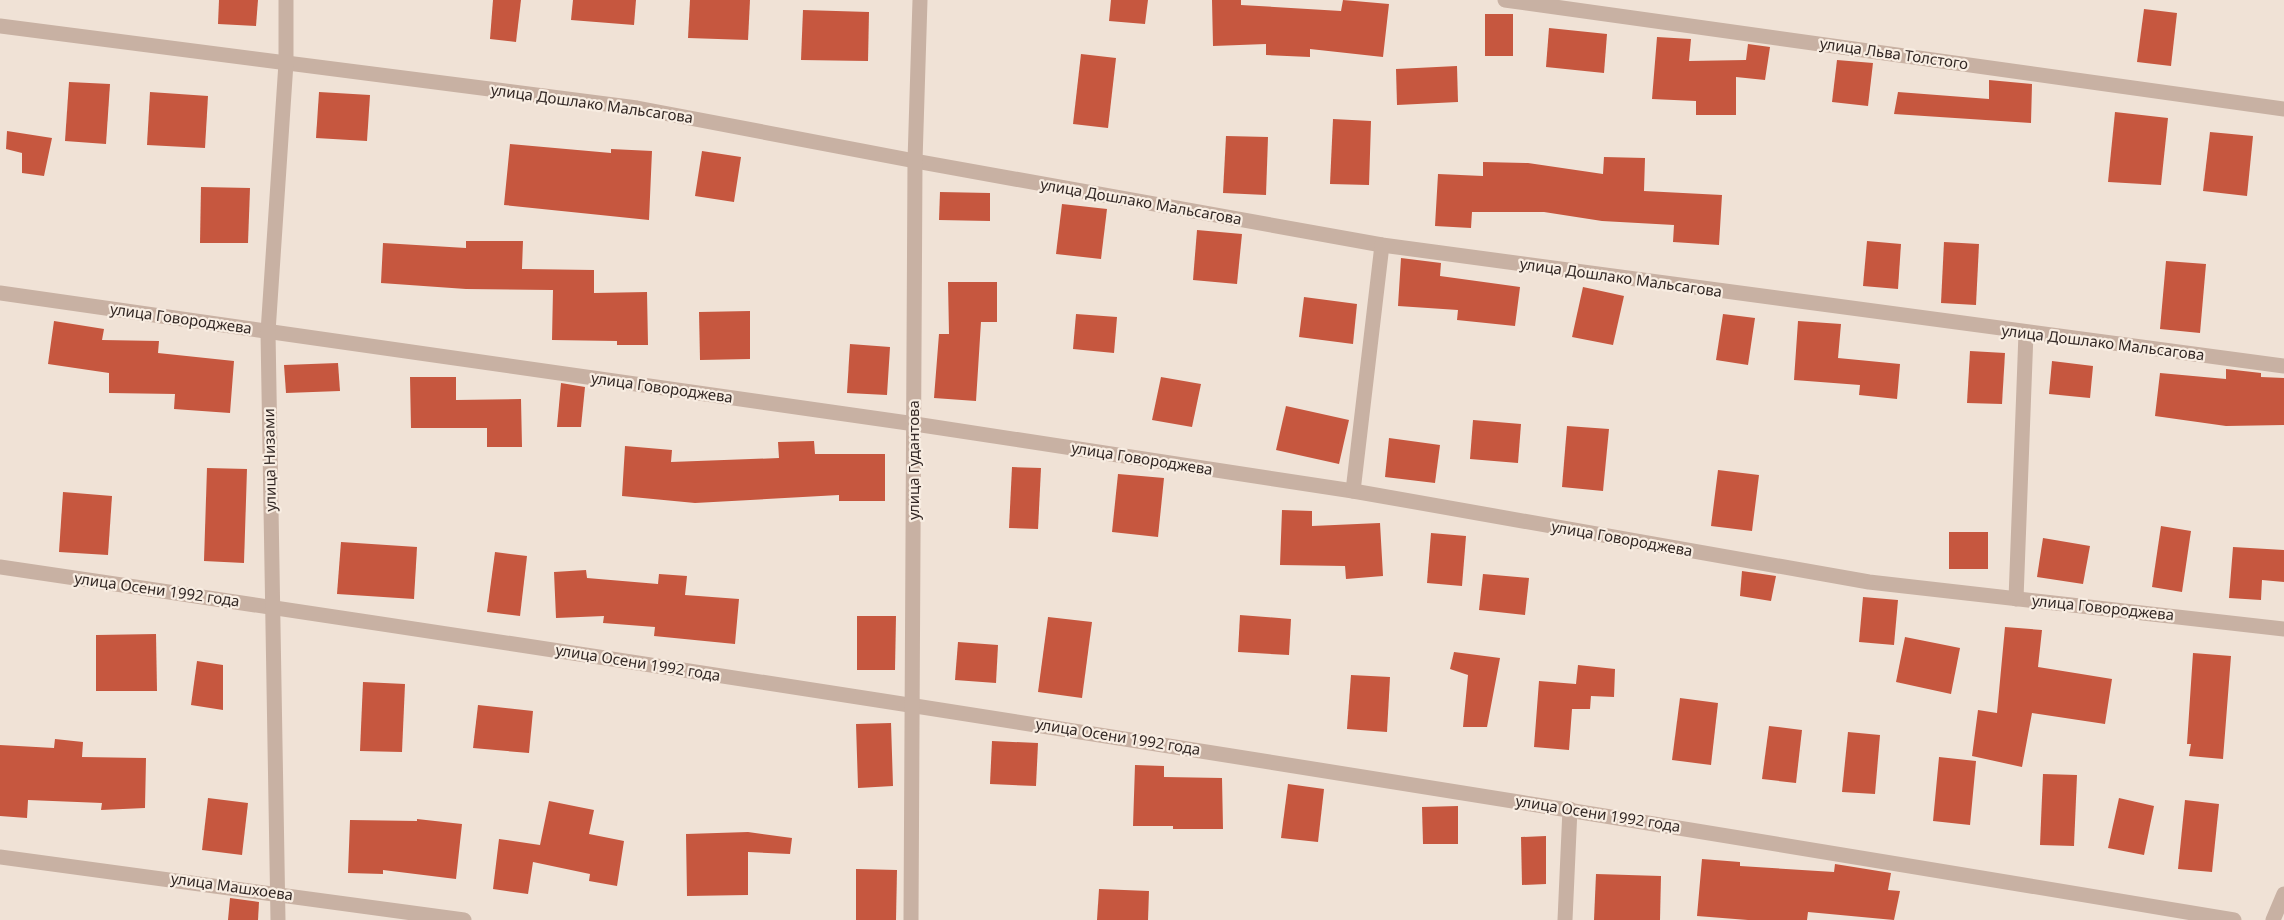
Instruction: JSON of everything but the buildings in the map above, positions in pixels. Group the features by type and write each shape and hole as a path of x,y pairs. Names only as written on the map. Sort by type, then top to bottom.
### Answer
{"street":[{"name":"улица Низами","path":"278,920 268,332 286,63 286,0"},
{"name":"улица Гудантова","path":"911,920 915,161 920,0"},
{"name":"улица Льва Толстого","path":"1505,0 1554,3 2284,109"},
{"name":"улица Дошлако Мальсагова","path":"0,26 637,108 915,161 1382,245 2284,366"},
{"path":"1353,491 1382,245"},
{"name":"улица Говороджева","path":"0,293 915,424 1353,491 1869,582 2284,629"},
{"path":"2016,599 2026,333"},
{"name":"улица Осени 1992 года","path":"0,567 912,704 1570,809 2234,920"},
{"path":"1565,920 1570,809"},
{"name":"улица Машхоева","path":"0,857 464,920"},
{"path":"2273,920 2284,894"}]}
